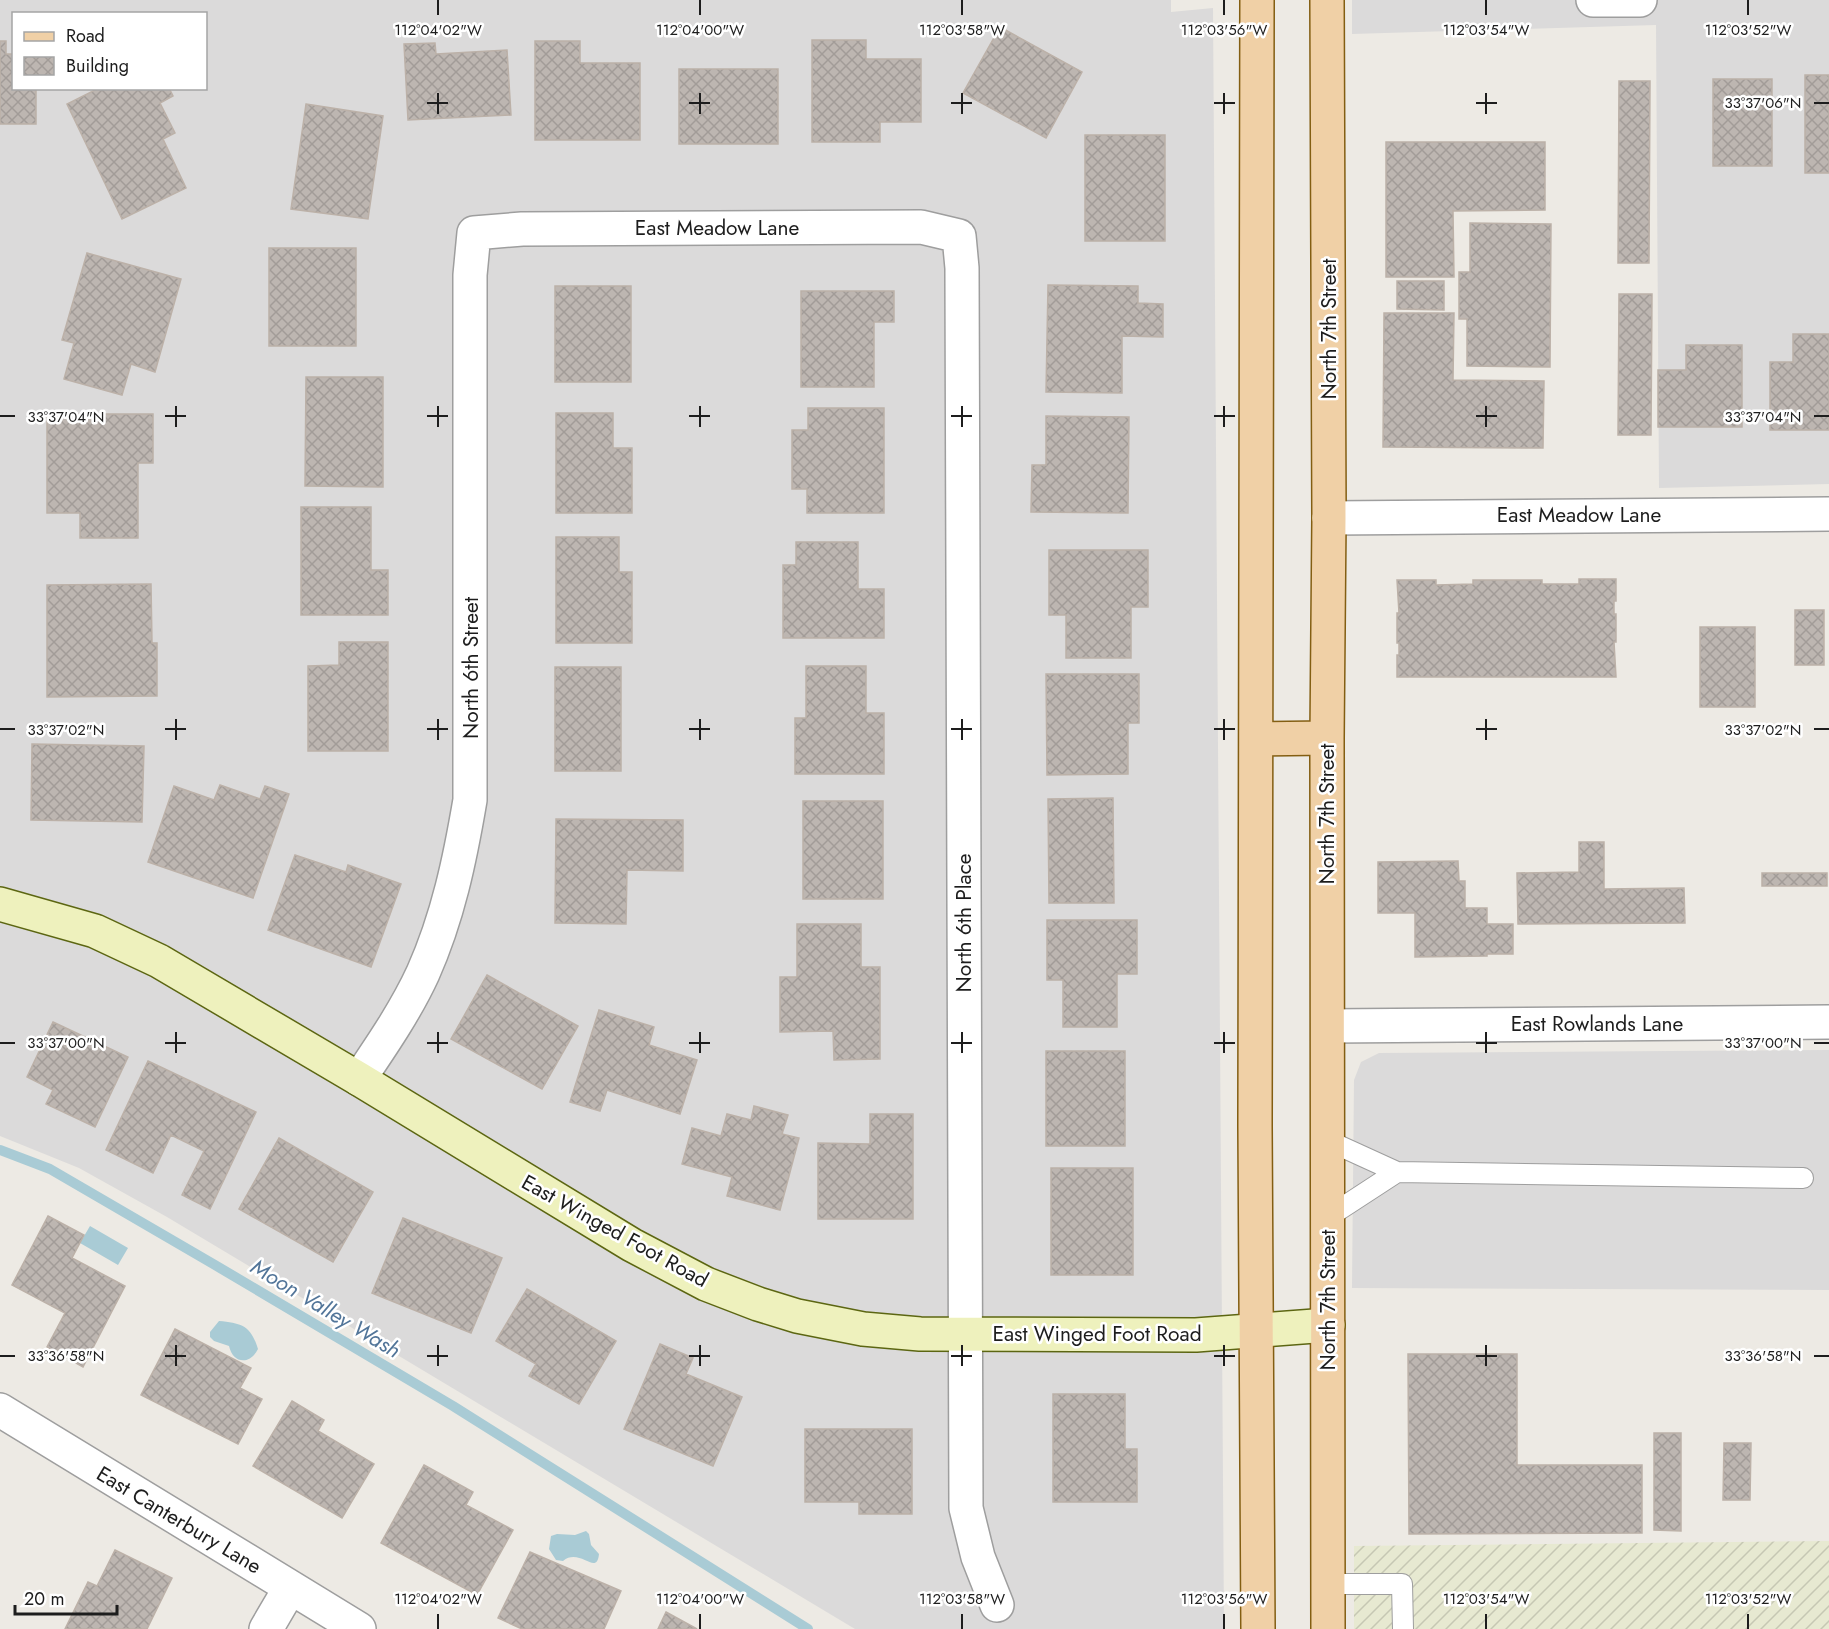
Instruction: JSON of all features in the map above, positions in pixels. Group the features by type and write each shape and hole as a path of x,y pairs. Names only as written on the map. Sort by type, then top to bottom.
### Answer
{"main road":[{"path":"1257,0 1255,1330 1258,1629"},
{"name":"North 7th Street","path":"1327,0 1328,1629"},
{"path":"1257,739 1327,738"}],"street":[{"path":"1593,0 1640,0"},
{"name":"East Meadow Lane","path":"474,233 522,229 921,227 959,236"},
{"name":"North 6th Street","path":"359,1078 394,1027 423,973 444,918 459,863 470,800 470,275 474,233"},
{"name":"North 6th Place","path":"959,236 962,268 966,1508 978,1557 997,1605"},
{"name":"East Meadow Lane","path":"1329,518 1829,514"},
{"name":"East Winged Foot Road","path":"0,904 95,931 159,961 359,1078 623,1240 706,1284 758,1304 797,1316 852,1327 920,1334 1196,1335 1328,1325"},
{"name":"East Rowlands Lane","path":"1328,1026 1829,1022"},
{"name":"East Canterbury Lane","path":"0,1410 359,1629"},
{"path":"266,1629 290,1588"}],"lane":[{"path":"1329,1141 1397,1172 1803,1178"},
{"path":"1328,1217 1397,1172"},
{"path":"1328,1584 1402,1584 1403,1629"}],"shaded area":[{"path":"0,0 1171,0 1171,12 1213,8 1224,1629 855,1629 167,1217 79,1168 0,1136"},
{"path":"1352,0 1829,0 1829,484 1659,488 1656,25 1352,34"},
{"path":"1829,1050 1829,1290 1352,1288 1354,1080 1361,1062 1379,1053"}],"green space":[{"path":"1829,1541 1829,1629 1354,1629 1354,1546"}],"water":[{"path":"90,1226 128,1248 118,1265 80,1243"},
{"path":"219,1321 240,1325 249,1331 258,1349 251,1358 238,1359 229,1346 214,1341 210,1337 210,1332"},
{"path":"586,1531 589,1534 591,1545 599,1554 595,1563 576,1557 563,1561 556,1560 549,1549 551,1536 575,1535"}],"building":[{"path":"1000,27 1082,72 1046,138 963,93"},
{"path":"812,40 866,40 866,59 921,59 921,122 880,122 880,142 812,142"},
{"path":"0,41 6,41 6,54 12,54 12,90 36,90 36,124 0,124"},
{"path":"535,41 580,41 580,63 640,63 640,140 535,140"},
{"path":"435,43 436,54 507,50 511,115 408,120 404,44"},
{"path":"679,69 778,69 778,144 679,144"},
{"path":"1805,75 1829,75 1829,173 1805,173"},
{"path":"1713,79 1772,79 1772,166 1713,166"},
{"path":"1619,81 1650,81 1649,263 1618,263"},
{"path":"95,90 170,90 173,96 160,103 175,133 163,139 186,188 122,219 67,104"},
{"path":"306,104 383,116 368,219 291,209"},
{"path":"1085,135 1165,135 1165,241 1085,241"},
{"path":"1386,142 1545,142 1545,210 1453,211 1454,277 1386,277"},
{"path":"1470,223 1551,224 1550,367 1467,366 1467,319 1459,319 1459,272 1470,272"},
{"path":"269,248 356,248 356,346 269,346"},
{"path":"87,253 181,279 155,372 131,364 122,395 64,379 74,343 62,340"},
{"path":"1397,281 1444,281 1444,310 1397,309"},
{"path":"1048,285 1138,286 1138,303 1163,304 1163,337 1122,336 1122,393 1046,392"},
{"path":"555,286 631,286 631,382 555,382"},
{"path":"801,291 894,291 894,322 874,322 874,387 801,387"},
{"path":"1619,294 1652,294 1651,435 1618,435"},
{"path":"1384,313 1454,313 1453,380 1544,381 1543,448 1383,447"},
{"path":"1793,334 1829,334 1829,430 1770,430 1770,362 1793,362"},
{"path":"1686,345 1742,345 1742,427 1658,427 1658,370 1686,370"},
{"path":"306,377 383,377 383,487 305,486"},
{"path":"808,408 884,408 884,513 807,513 807,489 792,489 792,430 808,430"},
{"path":"556,413 613,413 613,448 632,448 632,513 556,513"},
{"path":"47,414 153,414 153,463 138,463 138,538 80,538 80,513 47,513"},
{"path":"1046,416 1129,417 1128,513 1031,512 1032,465 1046,465"},
{"path":"301,507 371,507 371,570 388,570 388,615 301,615"},
{"path":"556,537 619,537 619,572 632,572 632,643 556,643"},
{"path":"796,542 858,542 858,589 884,589 884,638 783,638 783,565 796,565"},
{"path":"1049,550 1148,550 1148,607 1131,607 1131,658 1066,658 1066,615 1049,615"},
{"path":"1579,579 1616,579 1614,614 1616,614 1616,642 1614,642 1616,677 1397,677 1399,643 1397,643 1397,613 1399,613 1397,580 1436,580 1436,585 1473,584 1473,580 1542,580 1542,584 1579,584"},
{"path":"151,584 152,643 157,643 157,696 47,697 47,585"},
{"path":"1795,610 1824,610 1824,665 1795,665"},
{"path":"1700,627 1755,627 1755,707 1700,707"},
{"path":"339,642 388,642 388,751 308,751 308,666 339,665"},
{"path":"806,666 866,666 866,713 884,713 884,774 795,774 795,718 806,718"},
{"path":"555,667 621,667 621,771 555,771"},
{"path":"1046,674 1139,674 1139,723 1128,723 1128,774 1047,775"},
{"path":"32,744 144,746 142,822 31,820"},
{"path":"220,785 260,799 265,786 289,794 253,898 148,862 174,786 214,800"},
{"path":"1113,798 1114,903 1049,903 1048,799"},
{"path":"803,801 883,801 883,899 803,899"},
{"path":"556,819 683,820 683,871 627,870 626,924 555,923"},
{"path":"1579,842 1604,842 1604,889 1684,888 1685,923 1518,924 1517,873 1579,872"},
{"path":"295,855 346,872 348,865 401,884 371,967 268,930"},
{"path":"1458,861 1459,881 1465,881 1465,908 1487,908 1487,924 1513,924 1513,954 1415,957 1415,913 1378,913 1378,862"},
{"path":"1762,873 1827,873 1827,886 1762,886"},
{"path":"1047,920 1137,920 1137,974 1117,974 1117,1027 1063,1027 1063,980 1047,980"},
{"path":"797,924 861,924 861,967 880,967 880,1059 834,1060 833,1031 780,1032 780,977 797,977"},
{"path":"487,975 578,1026 542,1089 451,1039"},
{"path":"599,1010 654,1027 649,1045 697,1060 680,1114 607,1090 600,1111 570,1102"},
{"path":"53,1022 128,1057 95,1127 46,1104 53,1090 27,1077"},
{"path":"1046,1051 1125,1051 1125,1146 1046,1146"},
{"path":"148,1061 256,1112 210,1209 182,1195 204,1151 171,1135 153,1173 106,1150"},
{"path":"754,1106 788,1115 782,1134 799,1138 780,1210 727,1196 732,1177 682,1164 692,1128 721,1136 727,1114 751,1120"},
{"path":"870,1114 913,1114 913,1219 818,1219 818,1143 870,1144"},
{"path":"279,1138 373,1192 333,1262 239,1209"},
{"path":"1051,1168 1133,1168 1133,1275 1051,1275"},
{"path":"48,1216 84,1235 72,1258 125,1286 83,1367 47,1347 65,1313 12,1285"},
{"path":"403,1218 502,1258 471,1333 372,1293"},
{"path":"527,1289 616,1341 579,1404 529,1376 536,1364 496,1341"},
{"path":"175,1329 251,1368 240,1388 262,1399 238,1444 141,1395"},
{"path":"660,1344 693,1358 686,1374 742,1397 713,1466 624,1429"},
{"path":"1408,1354 1517,1354 1517,1465 1642,1465 1642,1533 1409,1534"},
{"path":"1053,1394 1125,1394 1125,1449 1137,1449 1137,1502 1053,1502"},
{"path":"292,1401 324,1420 318,1431 374,1464 342,1518 253,1466"},
{"path":"805,1429 912,1429 912,1514 859,1514 859,1502 805,1502"},
{"path":"1654,1433 1681,1433 1681,1531 1654,1530"},
{"path":"1724,1443 1751,1443 1750,1500 1723,1500"},
{"path":"424,1465 473,1492 466,1505 513,1530 477,1595 381,1543"},
{"path":"115,1550 172,1578 147,1629 65,1629 88,1582 97,1586"},
{"path":"530,1552 621,1591 604,1629 522,1629 498,1618"},
{"path":"666,1612 697,1629 658,1629"}],"waterway":[{"name":"Moon Valley Wash","path":"0,1150 50,1169 453,1406 808,1629"}]}
